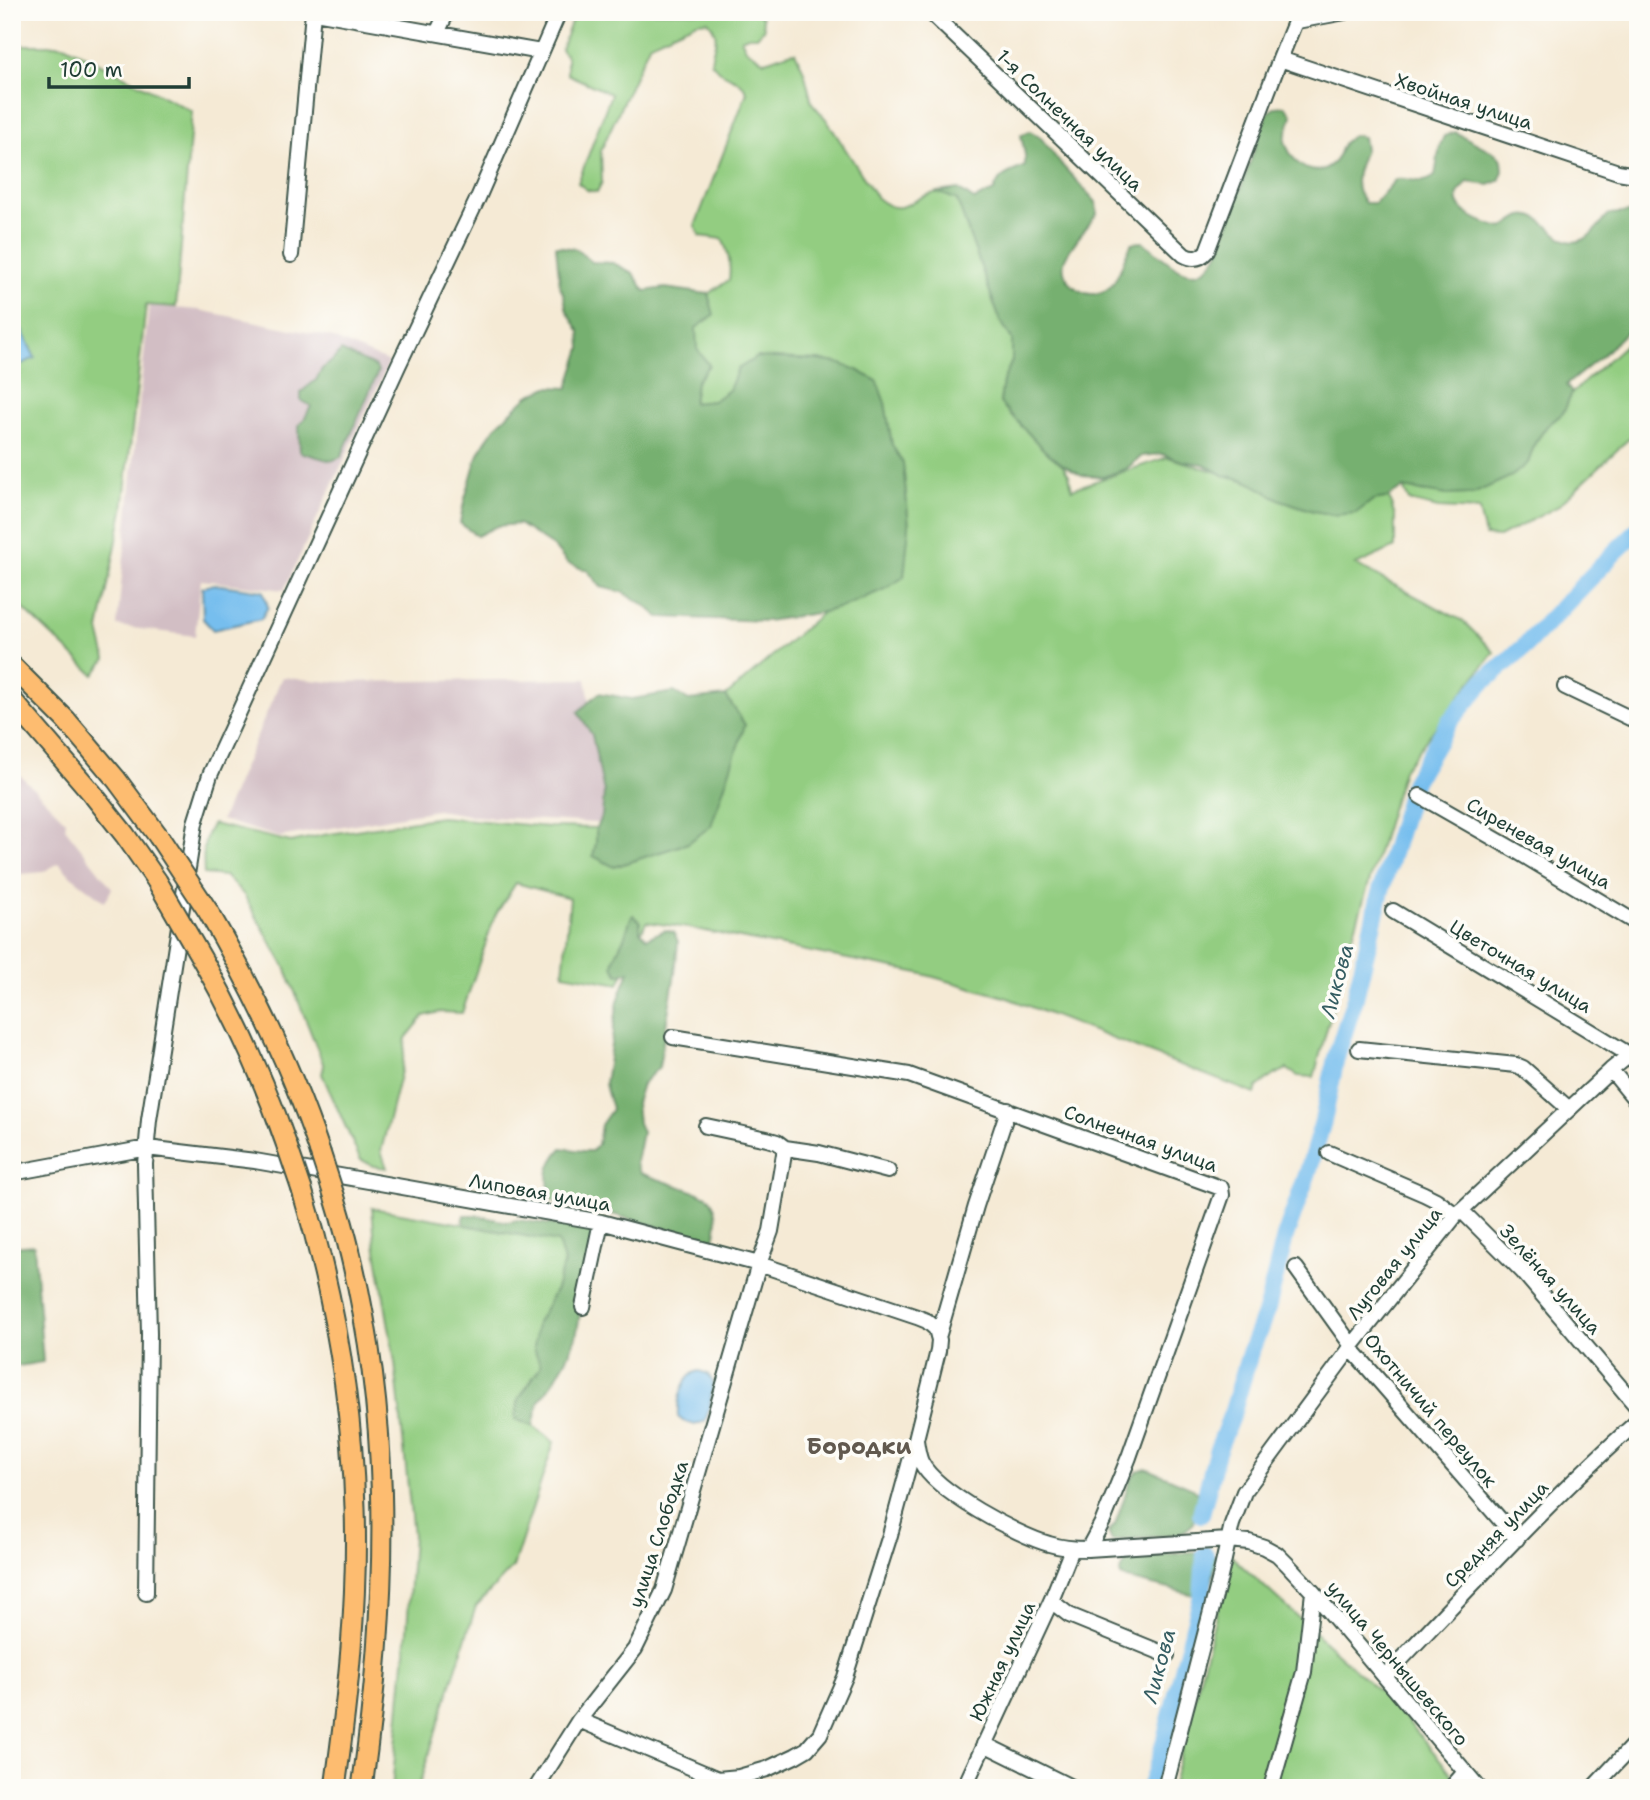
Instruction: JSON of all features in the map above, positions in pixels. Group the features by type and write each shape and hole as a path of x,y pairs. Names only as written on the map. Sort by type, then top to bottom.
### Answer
{"highway":[{"path":"12,666 74,730 116,779 159,837 208,911 239,965 296,1087 334,1195 365,1322 380,1440 383,1510 381,1592 377,1658 362,1788"},
{"path":"12,700 91,792 158,881 206,966 251,1058 287,1146 314,1228 336,1328 349,1430 355,1508 351,1658 335,1788"}],"street":[{"path":"291,255 314,12 541,52"},
{"path":"437,33 447,12"},
{"path":"146,1592 149,1334 145,1168 149,1120 195,824 210,775 478,198 559,12"},
{"name":"1-я Солнечная улица","path":"930,12 1189,258 1203,256 1207,251 1280,59"},
{"path":"1280,59 1298,16 1345,12"},
{"name":"Хвойная улица","path":"1280,59 1605,168 1630,174 1638,173"},
{"path":"1565,687 1638,722"},
{"name":"Сиреневая улица","path":"1420,796 1638,924"},
{"name":"Цветочная улица","path":"1393,911 1634,1051"},
{"name":"Солнечная улица","path":"673,1037 909,1075 1218,1186 1222,1191 1129,1457 1102,1521 1078,1549"},
{"path":"1359,1049 1516,1065 1523,1068 1569,1109"},
{"name":"Луговая улица","path":"1165,1788 1228,1540 1244,1492 1352,1346 1458,1213 1634,1051"},
{"path":"1611,1070 1638,1103"},
{"path":"579,1720 718,1779 739,1777 767,1769 807,1749 820,1734 845,1677 890,1535 938,1351 939,1334 976,1206 1008,1110"},
{"path":"706,1126 767,1139 785,1148 820,1153 888,1171"},
{"name":"Липовая улица","path":"12,1173 147,1148 255,1161 601,1222 759,1264 917,1317 933,1325 939,1334"},
{"name":"улица Слободка","path":"536,1788 579,1720 635,1649 664,1590 771,1231 785,1148"},
{"name":"Зелёная улица","path":"1329,1153 1424,1194 1458,1213 1523,1272 1638,1408"},
{"path":"583,1307 601,1222"},
{"name":"Охотничий переулок","path":"1296,1268 1355,1353 1517,1539"},
{"name":"Средняя улица","path":"1385,1676 1609,1446 1638,1421"},
{"path":"916,1439 922,1463 941,1484 965,1502 1023,1535 1049,1544 1078,1549"},
{"name":"улица Чернышевского","path":"1078,1549 1228,1540 1264,1546 1277,1554 1313,1592 1479,1788"},
{"name":"Южная улица","path":"964,1788 1078,1549"},
{"path":"1271,1788 1304,1672 1313,1592"},
{"path":"1051,1601 1069,1615 1167,1655"},
{"path":"1593,1788 1638,1740"},
{"path":"984,1744 1073,1788"},
{"path":"1451,1788 1465,1772"}],"shaded area":[{"path":"149,306 199,310 330,337 389,362 284,590 201,580 195,636 117,626"},
{"path":"282,677 330,682 586,679 611,824 475,816 437,810 279,837 221,820"},
{"path":"20,775 66,821 65,828 112,888 105,902 71,876 59,863 43,872 12,875 12,778"}],"green space":[{"path":"575,12 755,12 762,17 764,28 758,36 741,39 746,49 764,61 795,52 804,71 812,103 826,119 877,198 894,207 907,205 935,193 957,199 1000,320 1012,339 1012,361 1003,381 1000,403 1045,451 1062,464 1069,475 1072,489 1168,457 1333,508 1388,495 1395,517 1395,547 1356,565 1463,621 1494,652 1403,770 1342,972 1314,1077 1298,1076 1287,1069 1257,1087 1255,1094 1005,997 919,973 646,922 619,984 563,974 570,898 516,883 495,916 462,1013 440,1012 424,1016 406,1038 402,1067 381,1151 387,1168 373,1166 360,1159 322,1074 324,1066 285,967 244,895 225,876 204,874 205,841 213,824 291,842 441,817 549,827 596,828 596,843 614,867 688,843 745,725 726,696 823,612 845,606 909,527 903,464 892,445 885,403 838,363 757,358 738,369 730,390 713,401 693,403 696,382 709,365 696,349 696,327 714,315 708,294 729,280 730,270 722,239 700,236 695,226 747,92 738,81 719,71 711,62 716,36 708,21 697,22 650,43 601,150 602,182 597,192 587,190 578,183 611,94 567,74 567,57 561,49"},
{"path":"12,45 64,45 192,111 176,307 146,305 123,510 99,630 106,659 94,675 12,598 12,368 35,358 12,308"},
{"path":"1285,106 1292,114 1285,138 1286,145 1296,161 1311,170 1328,167 1336,160 1344,142 1353,135 1363,137 1365,149 1356,183 1365,203 1375,203 1396,179 1425,181 1435,176 1444,136 1455,132 1495,153 1502,160 1503,171 1499,181 1489,185 1467,182 1459,191 1457,198 1460,205 1480,221 1503,228 1522,216 1531,216 1539,219 1560,237 1577,242 1589,236 1610,214 1630,212 1638,234 1638,320 1603,355 1566,385 1572,393 1563,413 1547,426 1535,443 1528,463 1512,476 1473,494 1447,495 1403,488 1386,498 1373,500 1356,513 1334,515 1281,500 1245,480 1223,475 1203,464 1162,454 1142,456 1126,469 1103,477 1082,475 1045,451 1000,403 1003,381 1012,361 1012,339 1000,320 957,200 938,192 958,189 974,200 994,191 1002,177 1025,166 1021,135 1030,131 1041,138 1096,202 1097,214 1075,243 1063,267 1065,275 1076,288 1093,294 1110,287 1132,243 1143,242 1182,270 1192,273 1202,271 1219,251 1267,114 1275,107"},
{"path":"556,246 576,249 592,262 613,263 633,273 645,291 665,288 708,294 714,315 696,328 697,349 709,365 696,382 693,403 713,401 729,390 738,369 757,357 838,363 877,381 885,403 892,445 903,463 909,527 904,577 885,589 823,612 767,621 659,617 622,592 601,587 588,571 567,563 554,547 519,524 497,526 477,536 460,523 476,460 497,425 528,396 548,387 568,388 581,348 580,332 567,311 560,286"},
{"path":"1638,333 1638,430 1557,507 1499,537 1485,536 1479,510 1438,508 1409,501 1403,488 1425,492 1528,463 1535,443 1547,426 1563,413 1572,393"},
{"path":"341,351 376,367 378,372 341,457 331,461 300,452 299,425 311,406 301,400 301,392 316,380 322,369"},
{"path":"674,692 688,700 726,696 745,725 711,826 688,843 614,867 593,856 604,792 592,735 578,712 599,693 632,699"},
{"path":"633,915 640,921 640,931 647,938 665,930 674,932 678,942 659,1067 642,1084 636,1103 642,1132 636,1163 640,1173 707,1196 714,1206 717,1218 713,1242 551,1200 549,1172 557,1154 562,1148 592,1151 598,1144 601,1125 612,1109 605,1083 618,1001 629,971 619,975 613,966"},
{"path":"372,1208 558,1241 564,1262 556,1289 537,1323 534,1348 541,1366 519,1399 515,1419 533,1426 554,1442 513,1567 476,1606 418,1788 392,1788 413,1535 395,1363 375,1244"},
{"path":"464,1215 586,1229 591,1233 593,1240 576,1337 553,1383 539,1401 533,1426 515,1419 519,1399 541,1366 534,1348 537,1323 556,1289 564,1262 558,1242 465,1225"},
{"path":"34,1245 43,1362 12,1367 12,1247"},
{"path":"1146,1468 1193,1488 1199,1495 1201,1505 1195,1513 1194,1523 1177,1534 1112,1541 1108,1532 1115,1525 1131,1478 1137,1471"},
{"path":"1191,1552 1218,1557 1200,1630 1197,1638 1187,1643 1195,1595 1127,1579 1121,1576 1120,1572 1127,1561"},
{"path":"1231,1556 1395,1706 1464,1788 1172,1788"}],"water":[{"path":"12,309 35,358 12,368"},
{"path":"213,584 263,591 268,607 261,619 213,630 203,619 202,588"},
{"path":"699,1371 708,1374 713,1382 705,1421 695,1425 678,1417 678,1411 685,1383 693,1373"}],"waterway":[{"name":"Ликова","path":"1201,1514 1217,1452 1267,1309 1285,1237 1323,1121 1336,1058 1355,998 1381,890 1414,781 1449,722 1484,681 1522,649 1638,530"},
{"name":"Ликова","path":"1150,1788 1202,1596 1205,1555"}],"district":[{"name":"Бородки","path":"859,1446"}]}
